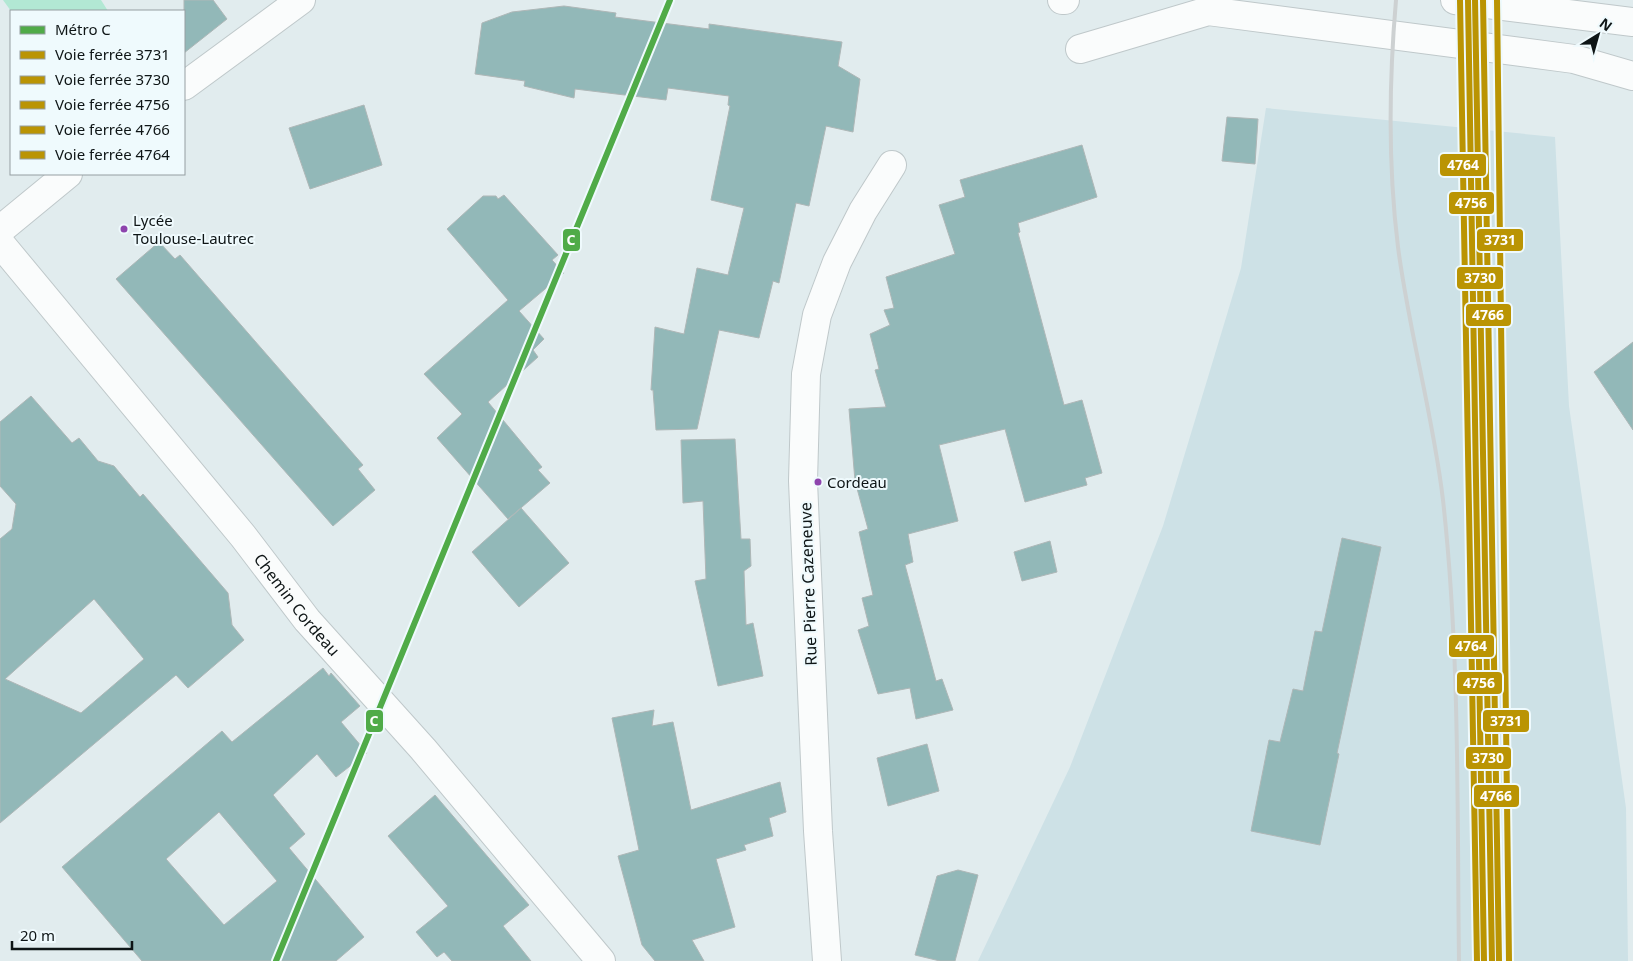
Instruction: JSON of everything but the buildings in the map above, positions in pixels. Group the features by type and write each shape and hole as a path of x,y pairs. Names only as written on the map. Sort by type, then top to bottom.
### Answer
{"street":[{"path":"185,85 301,0"},
{"path":"1455,0 1633,22"},
{"path":"1080,50 1208,11 1574,59 1633,76"},
{"name":"Rue Pierre Cazeneuve","path":"828,961 818,830 803,481 806,374 817,315 837,262 863,210 892,165"},
{"path":"0,230 67,175"},
{"name":"Chemin Cordeau","path":"0,243 243,536 307,620 423,749 601,961"}],"shaded area":[{"path":"1266,108 1555,137 1569,406 1626,808 1628,961 978,961 1070,767 1163,526 1241,268"}],"green space":[{"path":"3,0 101,0 107,10 10,10"}],"railway":[{"path":"1396,0 1392,61 1392,186 1398,247 1408,310 1439,468 1448,557 1457,730 1459,961"}],"metro line":[{"name":"C","path":"276,961 670,0"}],"rail line":[{"name":"4764","path":"1460,0 1477,961"},
{"name":"4756","path":"1468,0 1484,961"},
{"name":"3730","path":"1475,0 1492,961"},
{"name":"4766","path":"1483,0 1499,961"},
{"name":"3731","path":"1497,0 1509,961"}],"place":[{"name":"Lycée Toulouse-Lautrec","path":"124,229"},
{"name":"Cordeau","path":"818,482"}]}
